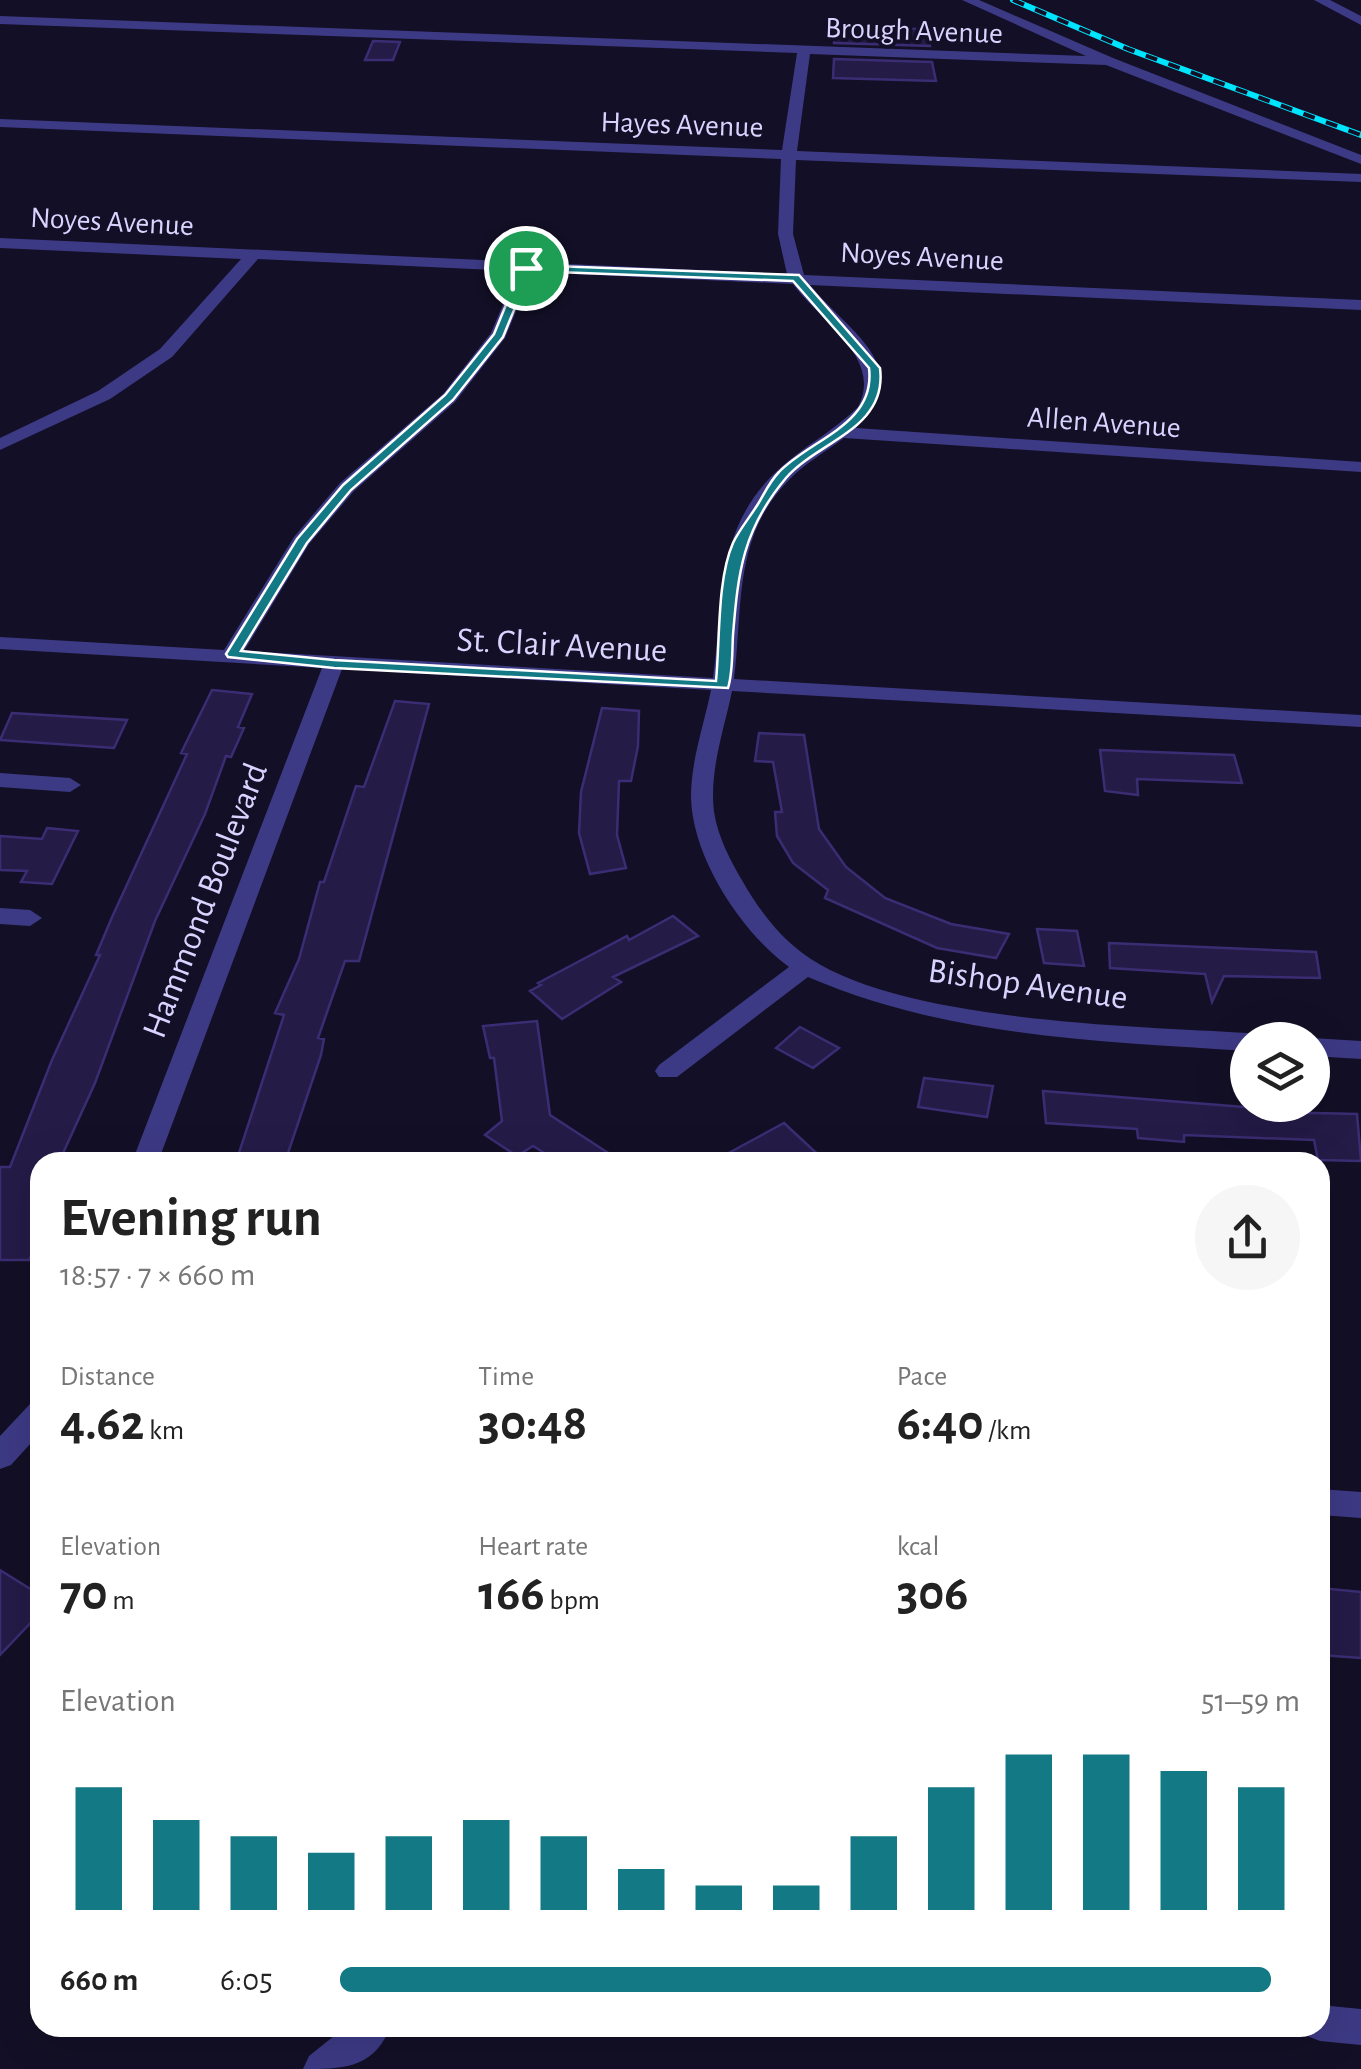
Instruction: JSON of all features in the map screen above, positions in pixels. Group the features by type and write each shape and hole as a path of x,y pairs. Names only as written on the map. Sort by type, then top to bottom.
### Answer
{"street":[{"path":"968,0 1108,62 1361,160"},
{"path":"1320,0 1360,22"},
{"name":"Brough Avenue","path":"0,20 1108,62"},
{"path":"668,1071 805,968 749,913 706,828 702,778 723,686 738,544 782,475 809,453 844,433 877,385 875,368 796,278 786,248 784,222 790,156 804,52"},
{"name":"Hayes Avenue","path":"0,123 1361,178"},
{"name":"Noyes Avenue","path":"0,243 1361,305"},
{"path":"0,445 104,395 166,353 252,255"},
{"path":"232,654 313,528 347,488 449,398 499,334 526,268"},
{"name":"Allen Avenue","path":"844,433 1361,466"},
{"name":"St. Clair Avenue","path":"0,642 1361,721"},
{"name":"Hammond Boulevard","path":"148,1152 334,664"},
{"path":"0,780 70,785"},
{"path":"0,916 30,918"},
{"name":"Bishop Avenue","path":"805,968 952,1014 1038,1027 1230,1041"},
{"path":"1330,1048 1361,1050"},
{"path":"0,1456 30,1424"},
{"path":"1330,1503 1361,1505"},
{"path":"1330,2024 1361,2027"},
{"path":"322,2069 361,2037"}],"building":[{"path":"834,28 927,29 930,46 834,43"},
{"path":"373,41 400,42 393,60 365,60"},
{"path":"834,59 932,62 936,81 833,78"},
{"path":"212,690 252,694 238,727 244,728 231,757 226,756 205,814 155,921 95,1083 64,1152 30,1152 30,1258 0,1260 0,1167 10,1167 52,1060 100,955 96,955 113,915 187,754 181,753"},
{"path":"395,701 429,704 359,961 345,961 318,1038 324,1039 321,1055 288,1152 239,1152 284,1015 275,1013 299,959 320,882 324,882 356,786 364,787"},
{"path":"602,708 639,711 638,746 631,781 619,781 617,835 626,868 590,874 579,833 581,792"},
{"path":"12,713 127,720 114,748 0,740"},
{"path":"759,733 804,735 819,829 846,867 885,898 951,924 1009,934 996,958 937,948 825,898 828,890 793,863 777,836 775,812 782,812 773,762 755,761"},
{"path":"1100,750 1234,755 1242,783 1137,779 1138,795 1105,791"},
{"path":"47,828 78,831 52,884 21,882 27,871 0,870 0,836 42,839"},
{"path":"673,916 698,936 613,977 621,982 562,1019 530,991 541,985 538,983 627,936 629,940"},
{"path":"1037,929 1077,931 1084,966 1044,963"},
{"path":"1109,943 1316,952 1320,978 1224,976 1212,1002 1205,974 1110,968"},
{"path":"537,1021 550,1115 607,1152 543,1152 533,1146 523,1152 511,1152 485,1135 502,1121 494,1058 490,1058 483,1026"},
{"path":"800,1027 839,1048 813,1068 776,1048"},
{"path":"924,1078 993,1086 987,1117 918,1107"},
{"path":"1043,1091 1230,1106 1230,1122 1330,1122 1330,1113 1357,1114 1361,1161 1330,1160 1330,1152 1316,1152 1314,1140 1184,1135 1184,1142 1138,1138 1137,1129 1046,1123"},
{"path":"784,1123 815,1152 730,1152"},
{"path":"0,1570 30,1589 30,1624 0,1655"},
{"path":"1330,1589 1361,1592 1361,1658 1330,1656"}],"railway":[{"path":"1013,0 1128,49 1361,135"}],"route":[{"path":"526,268 796,278 875,368 877,385 868,404 844,433 809,453 782,475 738,544 723,686 334,664 232,654 302,541 347,488 449,398 499,334 526,268"}]}
